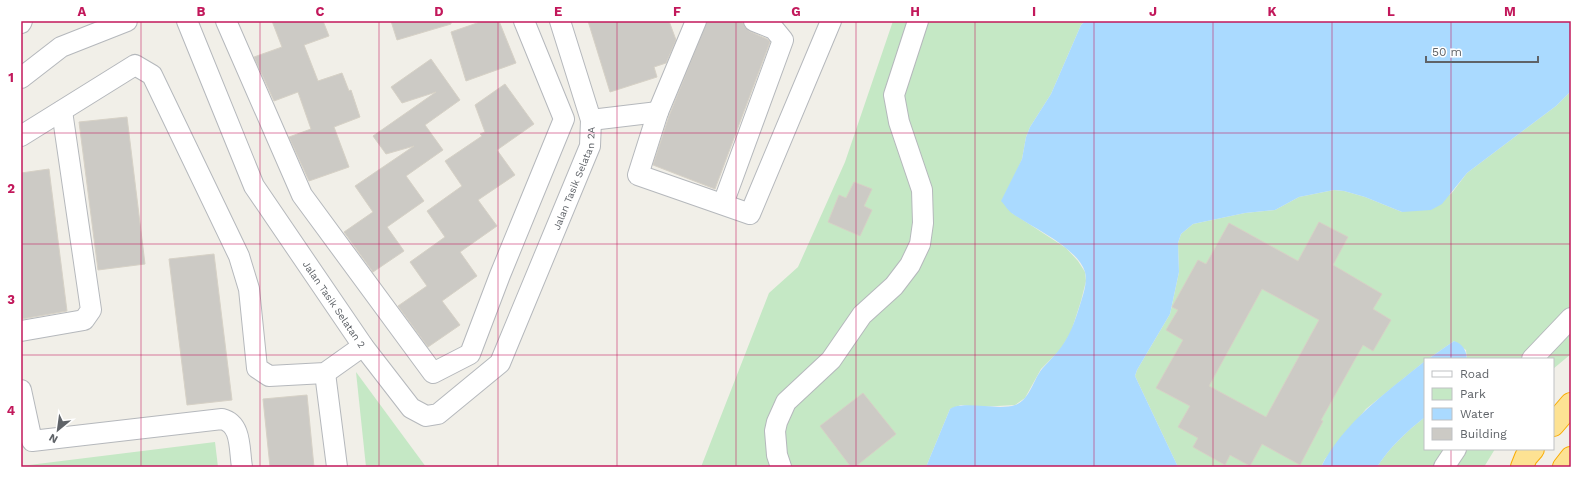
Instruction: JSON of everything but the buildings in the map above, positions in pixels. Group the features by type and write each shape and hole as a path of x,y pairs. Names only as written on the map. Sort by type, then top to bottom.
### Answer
{"highway":[{"path":"1554,424 1571,404"},
{"path":"1522,467 1526,457 1532,450"},
{"path":"1564,467 1571,458"}],"street":[{"path":"21,78 61,47 127,21"},
{"name":"Jalan Tasik Selatan 2","path":"187,21 254,186 363,346 411,408 426,416 438,414 500,363 532,287"},
{"path":"226,21 302,195 433,373 470,354 500,275 564,119 524,21"},
{"name":"Jalan Tasik Selatan 2A","path":"532,287 590,146 591,120 560,21"},
{"path":"696,21 658,112 638,175 750,214 831,21"},
{"path":"723,204 783,40 774,29 754,21"},
{"path":"781,467 777,455 775,431 777,422 786,402 831,360 862,315 894,286 910,265 920,244 923,223 922,190 898,122 894,94 918,21"},
{"path":"538,56 569,50"},
{"path":"21,136 135,65 152,75 239,256 249,289 257,368 269,376 325,373 363,346"},
{"path":"21,331 84,320 91,310 62,111"},
{"path":"591,120 658,112"},
{"path":"500,275 532,287"},
{"path":"1533,358 1571,318"},
{"path":"325,373 337,467"},
{"path":"21,390 32,441 222,419 230,421 236,428 242,467"},
{"path":"1444,467 1455,450"}],"green space":[{"path":"893,21 1085,21 1081,25 1051,94 1030,127 1026,137 1022,159 1017,171 1012,213 1066,248 1078,261 1085,272 1086,281 1071,332 1061,349 1041,369 1025,398 1015,405 980,407 961,405 950,409 926,467 701,467 769,293 798,267 845,162"},
{"path":"1571,91 1571,354 1554,368 1554,358 1467,358 1466,350 1454,341 1429,358 1424,358 1424,362 1366,409 1325,459 1321,467 1178,467 1135,376 1137,370 1170,314 1179,272 1178,243 1181,234 1193,224 1245,213 1275,210 1299,197 1334,190 1344,191 1365,197 1402,212 1451,194 1467,173 1556,106"},
{"path":"356,372 426,467 366,467"},
{"path":"1424,418 1424,450 1494,450 1484,467 1377,467 1387,453 1411,428"},
{"path":"215,442 218,467 21,467 21,466"}],"water":[{"path":"1085,21 1571,21 1571,91 1556,106 1467,173 1442,204 1431,210 1402,212 1365,197 1344,191 1334,190 1299,197 1275,210 1245,213 1193,224 1181,234 1178,243 1179,272 1170,314 1137,370 1135,376 1178,467 926,467 950,409 963,405 1008,407 1020,402 1028,394 1042,369 1062,347 1074,322 1086,281 1085,272 1081,263 1074,255 1054,239 1011,213 1001,201 1022,159 1026,137 1030,127 1051,94 1081,25"},
{"path":"1454,341 1464,348 1467,358 1429,358"},
{"path":"1424,362 1424,418 1399,440 1377,467 1321,467 1342,436 1381,396"}]}
